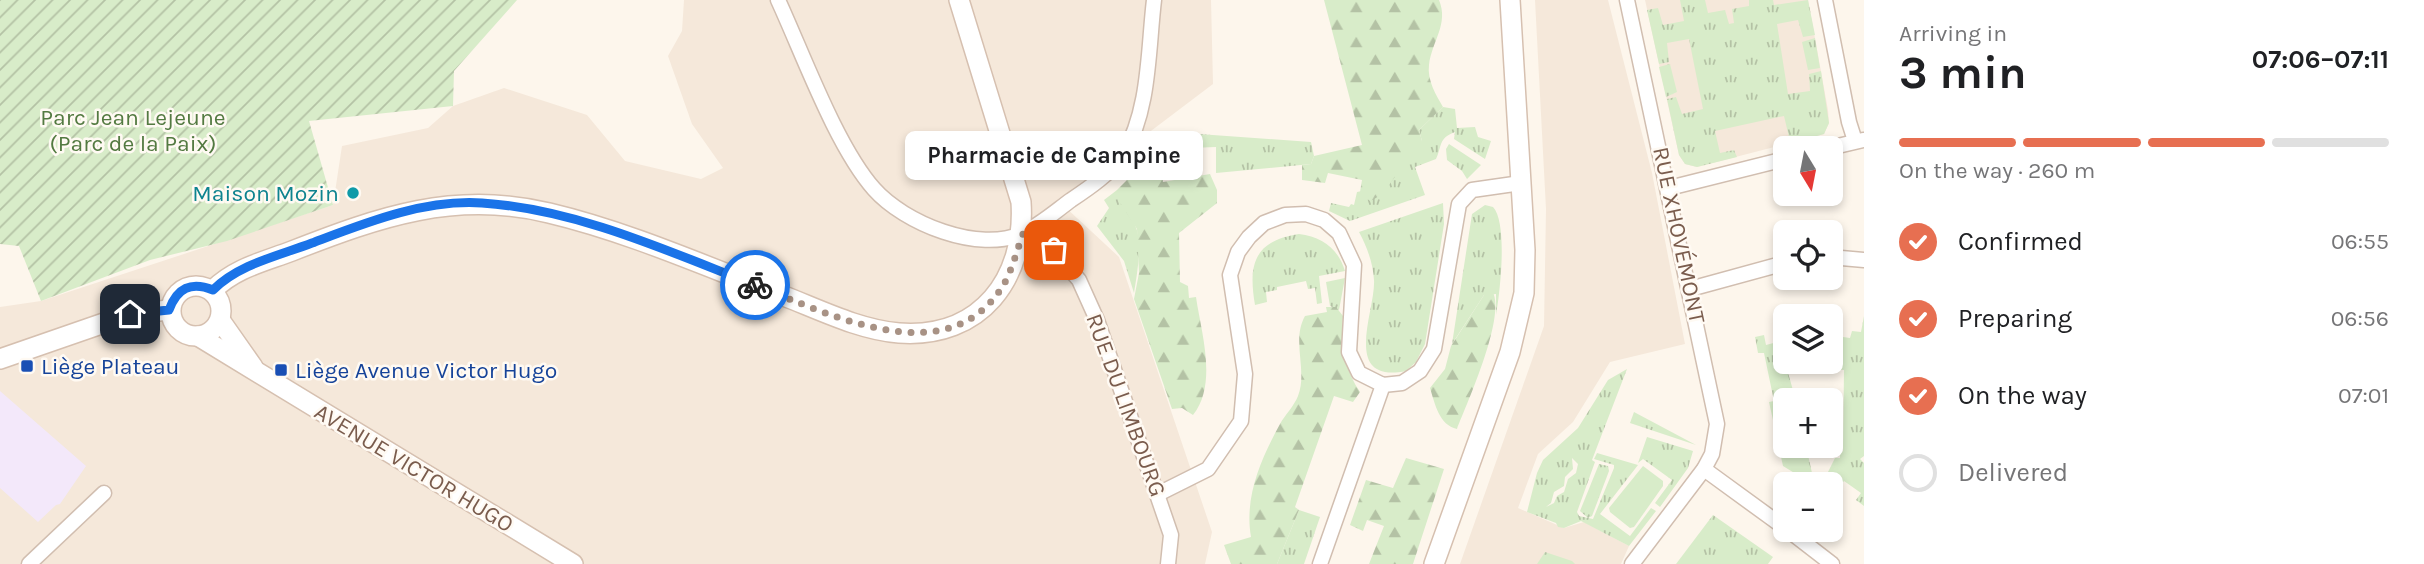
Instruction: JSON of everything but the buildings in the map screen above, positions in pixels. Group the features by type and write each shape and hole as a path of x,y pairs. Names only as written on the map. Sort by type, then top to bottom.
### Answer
{"street":[{"path":"778,0 858,167 873,188 896,210 940,232 979,239 1023,234 1094,184 1122,156 1141,111 1154,0"},
{"path":"213,290 232,273 367,222 431,206 480,202 549,213 624,237 876,330 925,332 949,328 972,317 990,302 1005,283 1023,234 1021,202 959,0"},
{"path":"1434,564 1520,318 1525,269 1510,0"},
{"name":"RUE XHOVÉMONT","path":"1627,0 1716,409 1716,440 1704,469 1632,564"},
{"path":"1825,0 1860,140 1843,144"},
{"path":"1669,188 1773,162"},
{"path":"1158,494 1208,469 1241,421 1245,374 1230,275 1238,252 1264,223 1285,215 1307,214 1324,220 1339,233 1354,265 1349,352 1359,373 1383,385 1402,383 1420,371 1434,349 1459,204 1472,190 1521,183"},
{"name":"RUE DU LIMBOURG","path":"1023,234 1047,243 1079,280 1097,320 1171,535 1168,564"},
{"path":"1843,258 1864,260"},
{"path":"1690,289 1773,266"},
{"path":"199,285 213,290 220,301 220,320 215,328 198,336 182,332 169,310 176,294 183,289 199,285"},
{"path":"0,359 130,314 169,310"},
{"name":"AVENUE VICTOR HUGO","path":"220,320 255,371"},
{"name":"AVENUE VICTOR HUGO","path":"198,336 573,564"},
{"path":"1320,564 1383,385"},
{"path":"1704,469 1773,519"},
{"path":"29,564 104,493"},
{"path":"1804,542 1832,564"}],"shaded area":[{"path":"684,0 1211,0 1213,84 1016,233 1063,205 1119,257 1212,532 1205,564 0,564 0,307 41,301 333,205 342,146 428,128 453,106 504,88 587,115 625,161 701,179 723,168 692,124 668,56 682,31"},
{"path":"1535,0 1608,0 1652,173 1685,344 1610,362 1573,422 1538,454 1518,508 1564,528 1584,522 1629,546 1621,564 1460,564 1544,326 1546,209"},
{"path":"1645,0 1808,0 1828,110 1829,123 1824,134 1773,136 1773,147 1697,167 1685,164 1679,155"},
{"path":"0,391 86,466 60,504 38,522 0,488"}],"green space":[{"name":"Parc Jean Lejeune (Parc de la Paix)","path":"0,0 517,0 454,71 453,106 309,121 333,205 227,241 150,260 41,301 19,246 0,244"},
{"path":"1324,0 1439,0 1442,9 1429,76 1443,107 1419,130 1421,152 1406,163 1384,192 1370,201 1360,192 1362,180 1328,173 1325,183 1302,180 1302,165 1311,164 1314,156 1362,145"},
{"path":"1680,0 1705,0 1708,13 1725,10 1729,24 1734,23 1732,9 1749,6 1749,0 1773,0 1774,5 1808,0 1815,35 1803,37 1798,20 1777,24 1788,94 1810,91 1809,74 1821,71 1829,123 1824,134 1789,136 1784,116 1715,131 1720,153 1734,150 1737,157 1697,167 1685,164 1679,155 1667,99 1676,97 1682,114 1703,109 1689,39 1667,43 1669,62 1659,64 1647,10 1658,8 1663,25 1684,21"},
{"path":"1815,38 1820,68 1808,70 1802,42"},
{"path":"1670,64 1677,92 1666,97 1659,67"},
{"path":"1443,107 1455,109 1457,128 1475,127 1478,137 1491,141 1485,159 1454,139 1455,132 1443,140 1436,159 1415,167 1425,195 1350,221 1329,211 1331,203 1349,207 1354,205 1357,192 1386,186 1422,141 1419,130"},
{"path":"1157,131 1311,142 1314,156 1311,164 1216,173 1216,147 1164,149 1162,175 1134,173"},
{"path":"1449,144 1481,165 1467,179 1462,171 1447,160 1446,149"},
{"path":"1134,173 1162,175 1163,182 1210,174 1217,190 1217,203 1179,233 1180,282 1188,286 1189,298 1196,297 1206,358 1205,388 1193,415 1182,408 1172,409 1134,299 1139,273 1137,229 1117,198 1117,190"},
{"path":"1117,190 1119,199 1133,220 1139,240 1134,293 1124,261 1097,226 1109,208 1104,200"},
{"path":"1443,203 1444,224 1425,344 1416,362 1406,371 1386,372 1373,366 1367,356 1366,342 1374,280 1369,255 1359,232"},
{"path":"1485,205 1493,207 1498,215 1502,242 1496,315 1496,294 1484,295 1452,344 1472,214"},
{"path":"1299,234 1328,245 1338,256 1345,271 1319,276 1322,303 1317,304 1315,288 1308,289 1306,281 1266,292 1267,302 1255,305 1253,278 1258,257 1272,242"},
{"path":"1345,278 1339,310 1330,306 1326,282"},
{"path":"1491,289 1495,300 1495,316 1491,336 1457,429 1442,418 1430,388 1445,369 1451,346 1484,295"},
{"path":"1326,307 1336,307 1343,316 1345,356 1350,374 1360,392 1353,402 1334,396 1295,507 1299,510 1277,564 1231,564 1224,545 1251,537 1250,507 1256,479 1273,437 1298,396 1301,386 1301,326 1305,316 1327,312"},
{"path":"1864,316 1864,456 1860,459 1864,463 1864,506 1856,500 1861,493 1843,482 1843,472 1828,472 1835,458 1843,458 1843,337 1850,338 1852,331 1861,332"},
{"path":"1764,335 1766,345 1773,343 1773,374 1788,374 1792,388 1773,388 1773,396 1764,353 1758,353 1755,337"},
{"path":"1627,369 1592,460 1595,462 1577,512 1579,516 1593,519 1614,468 1614,465 1594,459 1597,453 1638,465 1600,514 1630,536 1651,508 1656,511 1629,546 1581,521 1564,528 1558,527 1556,523 1527,512 1543,460 1578,428 1608,380","holes":["1572,458 1578,464 1576,473 1568,479 1564,492 1557,496 1554,503 1546,507 1551,503 1554,492 1564,486 1565,477 1573,469"]},
{"path":"1773,401 1773,420 1769,402"},
{"path":"1634,412 1696,445 1630,423"},
{"path":"1647,437 1693,451 1688,468 1660,507 1655,503 1672,480 1643,459 1638,463"},
{"path":"1406,458 1444,469 1413,564 1369,564 1384,526 1367,520 1363,531 1350,525 1366,480 1393,488"},
{"path":"1781,458 1809,458 1812,472 1793,472 1783,466"},
{"path":"1599,464 1608,466 1609,471 1592,516 1588,518 1580,511"},
{"path":"1643,466 1663,481 1663,486 1634,527 1630,528 1610,512 1609,508"},
{"path":"1299,510 1320,517 1304,564 1277,564"},
{"path":"1713,515 1773,557 1768,564 1676,564"},
{"path":"1545,552 1572,561 1575,564 1537,564"}],"way so far":[{"path":"755,285 876,330 925,332 949,328 972,317 990,302 1005,283 1023,234 1047,243 1054,250"}],"place":[{"name":"Maison Mozin","path":"353,193"},
{"name":"Pharmacie de Campine","path":"1054,250"},
{"name":"Liège Plateau","path":"27,366"},
{"name":"Liège Avenue Victor Hugo","path":"281,370"}],"route":[{"path":"130,314 169,310 176,294 183,289 199,285 213,290 232,273 367,222 431,206 480,202 549,213 662,249 755,285"}]}
